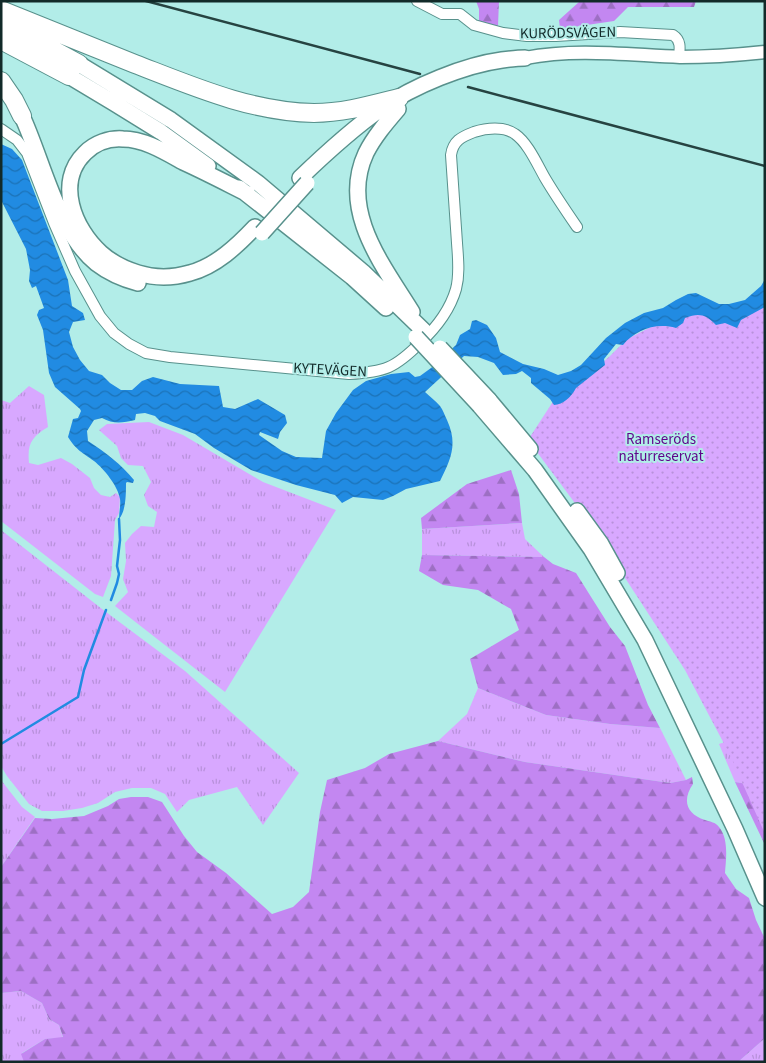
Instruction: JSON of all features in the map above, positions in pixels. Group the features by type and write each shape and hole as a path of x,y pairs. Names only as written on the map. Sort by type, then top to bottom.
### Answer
{"highway":[{"path":"1,10 206,91 267,108 329,112 398,103"},
{"path":"1,22 74,70"},
{"path":"1,40 74,70"},
{"path":"1,81 22,116"}],"main road":[{"path":"22,116 59,211 79,245 96,262 116,276 140,284 179,286 205,278 229,264 241,254 259,230 304,181 332,160 398,103 423,86 465,69 483,64 526,58"},
{"path":"74,70 114,102 161,132 248,194 420,334"},
{"path":"74,70 171,120 258,182 363,272 542,462 601,544 653,636 745,826 765,873"},
{"path":"398,103 366,153 359,175 357,200 364,226 377,254 420,334"},
{"path":"248,194 158,149 124,138 98,144 78,160 72,171 69,193 79,225 94,246 114,262 137,273 151,276 165,277 190,273 201,269 227,254 259,230"},
{"path":"485,403 591,549 640,631 735,829 765,898"}],"street":[{"name":"KURÖDSVÄGEN","path":"417,1 442,14 460,14 474,25 487,30 519,35 556,36 620,32 673,35 680,45 679,56"},
{"path":"526,58 558,53 583,52 702,57 765,52"},
{"name":"KYTEVÄGEN","path":"1,129 18,140 28,153 54,223 75,271 100,316 114,333 146,353 170,357 349,374 371,373 389,368 404,358 437,325 449,309 456,288 458,257 452,146 461,138 477,131 505,129 523,140 577,227"}],"green space":[{"path":"476,1 499,1 498,26 479,22 479,9"},
{"path":"579,1 696,1 694,7 628,7 614,21 560,29 559,20"},
{"name":"Ramseröds naturreservat","path":"765,306 765,834 730,755 685,670 586,518 528,440 554,400 576,386 627,339 671,317"},
{"path":"29,386 44,395 48,427 32,441 29,450 29,463 38,465 61,458 90,478 94,488 101,495 110,497 116,493 120,497 119,513 115,520 111,576 103,597 95,594 1,521 1,400 10,403"},
{"path":"149,422 183,435 263,482 336,510 225,692 115,606 128,592 123,579 126,561 125,543 141,526 154,527 157,512 148,506 144,495 151,482 143,466 128,465 121,458 117,446 99,430 107,424"},
{"path":"511,470 519,494 522,523 422,529 421,518 467,484"},
{"path":"522,523 525,539 544,557 422,555 422,529"},
{"path":"1,530 185,671 299,773 263,825 237,787 189,800 177,812 165,794 151,788 132,788 115,792 98,803 63,811 42,811 29,804 1,766"},
{"path":"422,555 544,557 553,564 576,573 610,627 625,646 648,705 660,728 610,724 546,715 478,688 470,659 519,630 511,609 478,590 443,585 419,571"},
{"path":"478,688 546,715 610,724 660,728 686,780 670,783 525,762 438,741 467,714"},
{"path":"438,741 525,762 670,783 692,777 693,784 688,796 688,806 694,814 716,824 722,832 726,849 725,873 736,889 749,898 765,939 765,1038 738,1062 24,1062 21,1054 45,1039 63,1037 59,1025 49,1019 42,1003 21,991 1,993 1,867 35,818 52,819 84,816 119,799 131,797 148,797 162,802 197,852 226,873 272,914 293,907 309,892 320,812 327,780 365,768 389,754"},
{"path":"728,741 765,787 735,782 719,744"},
{"path":"1,780 22,807 35,817 1,867"},
{"path":"735,782 765,787 765,845"},
{"path":"21,991 42,1003 49,1019 59,1025 63,1038 45,1039 22,1053 24,1062 1,1062 1,993"},
{"path":"765,1038 765,1062 738,1062"}],"water":[{"path":"1,144 12,149 22,160 68,280 72,306 83,313 85,320 73,322 69,332 73,347 89,371 102,375 121,390 132,390 142,381 153,377 180,384 219,386 223,407 235,409 258,399 285,415 287,423 280,432 278,439 260,432 259,435 282,451 296,457 322,458 326,431 336,413 353,390 366,381 391,374 409,372 415,377 420,376 456,345 460,335 470,329 472,321 476,320 487,325 496,338 500,352 523,364 544,369 558,375 571,371 581,365 606,338 625,323 644,313 663,308 688,294 696,293 719,304 729,304 745,300 761,286 765,279 765,307 741,320 737,328 725,323 716,325 705,317 694,315 685,318 683,323 676,328 661,326 640,331 623,345 616,344 604,359 605,365 576,388 567,400 557,405 554,405 550,399 531,383 531,378 522,371 516,374 503,375 494,363 478,357 464,356 425,392 441,408 452,437 452,451 440,481 406,489 383,500 353,497 342,503 335,495 296,485 251,470 214,448 195,434 160,421 155,416 145,413 136,414 135,420 126,422 114,422 102,418 94,420 87,431 88,441 101,449 134,480 133,483 126,483 126,497 119,519 120,499 114,483 102,468 77,448 68,437 73,419 78,418 81,411 55,387 49,373 43,330 37,315 39,310 44,308 36,286 32,288 29,281 30,270 26,249 1,200"}],"waterway":[{"path":"111,600 119,574 117,566 120,540 119,519"},
{"path":"1,744 78,697 84,670 106,610"}],"railway":[{"path":"146,1 420,74"},
{"path":"468,87 765,166"}]}
